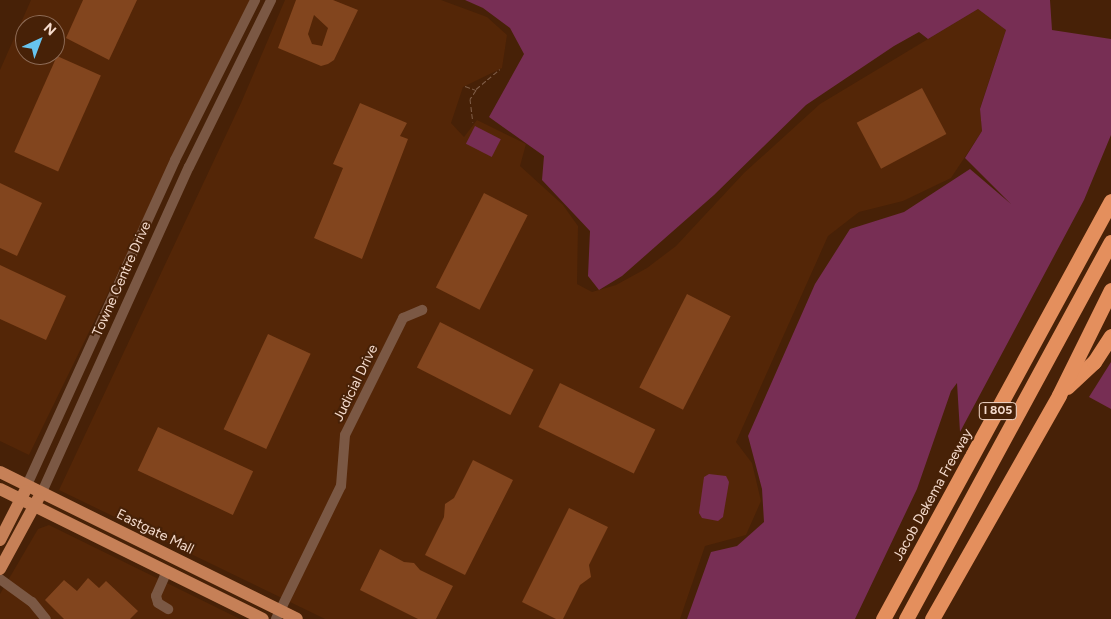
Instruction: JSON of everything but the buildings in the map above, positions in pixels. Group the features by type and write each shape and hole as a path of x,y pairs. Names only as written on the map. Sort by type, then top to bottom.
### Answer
{"highway":[{"name":"Jacob Dekema Freeway","path":"883,619 1111,201"},
{"path":"906,619 1111,242"},
{"path":"913,619 1111,259"},
{"path":"932,619 1059,395 1111,290"},
{"path":"1059,395 1094,362 1111,336"}],"main road":[{"name":"Eastgate Mall","path":"0,472 278,615 297,619"},
{"name":"Towne Centre Drive","path":"0,540 27,485"},
{"path":"0,489 263,619"},
{"name":"Towne Centre Drive","path":"0,570 42,492"}],"street":[{"name":"Towne Centre Drive","path":"27,485 175,160 255,0"},
{"name":"Towne Centre Drive","path":"42,492 188,167 270,0"},
{"name":"Judicial Drive","path":"278,615 341,486 345,435 403,318 422,310"},
{"path":"167,571 156,596 158,603 168,609"},
{"path":"0,579 32,602 46,619"}],"path":[{"path":"474,122 470,99 476,90 500,69"},
{"path":"465,86 476,90"}],"shaded area":[{"path":"31,0 251,0 29,455 0,441 0,70 15,36 15,65 65,65 65,15 24,15"},
{"path":"285,0 441,0 487,17 507,35 502,68 463,87 451,123 464,137 477,120 526,144 520,166 563,205 578,226 577,284 592,292 616,285 647,268 676,246 744,173 820,104 978,9 1006,30 980,108 982,131 951,178 903,201 859,212 828,236 736,442 752,463 761,501 746,535 705,546 680,619 325,619 59,490 241,103"},
{"path":"465,0 1050,0 1052,30 1111,39 1111,135 1084,200 960,432 957,383 951,391 917,489 855,619 687,619 711,552 737,546 764,522 762,489 748,436 815,284 850,229 904,212 970,169 1011,204 965,158 982,131 980,109 1006,30 978,9 928,39 919,32 894,46 806,105 714,195 622,276 599,290 588,276 590,231 542,180 544,156 489,117 524,54 510,28 483,8"},
{"path":"475,126 501,139 492,157 466,144"},
{"path":"1111,362 1111,409 1089,397"},
{"path":"709,474 726,476 729,482 723,517 718,521 702,518 699,513 704,477"},
{"path":"49,525 240,619 0,619 0,594 38,529"}]}
